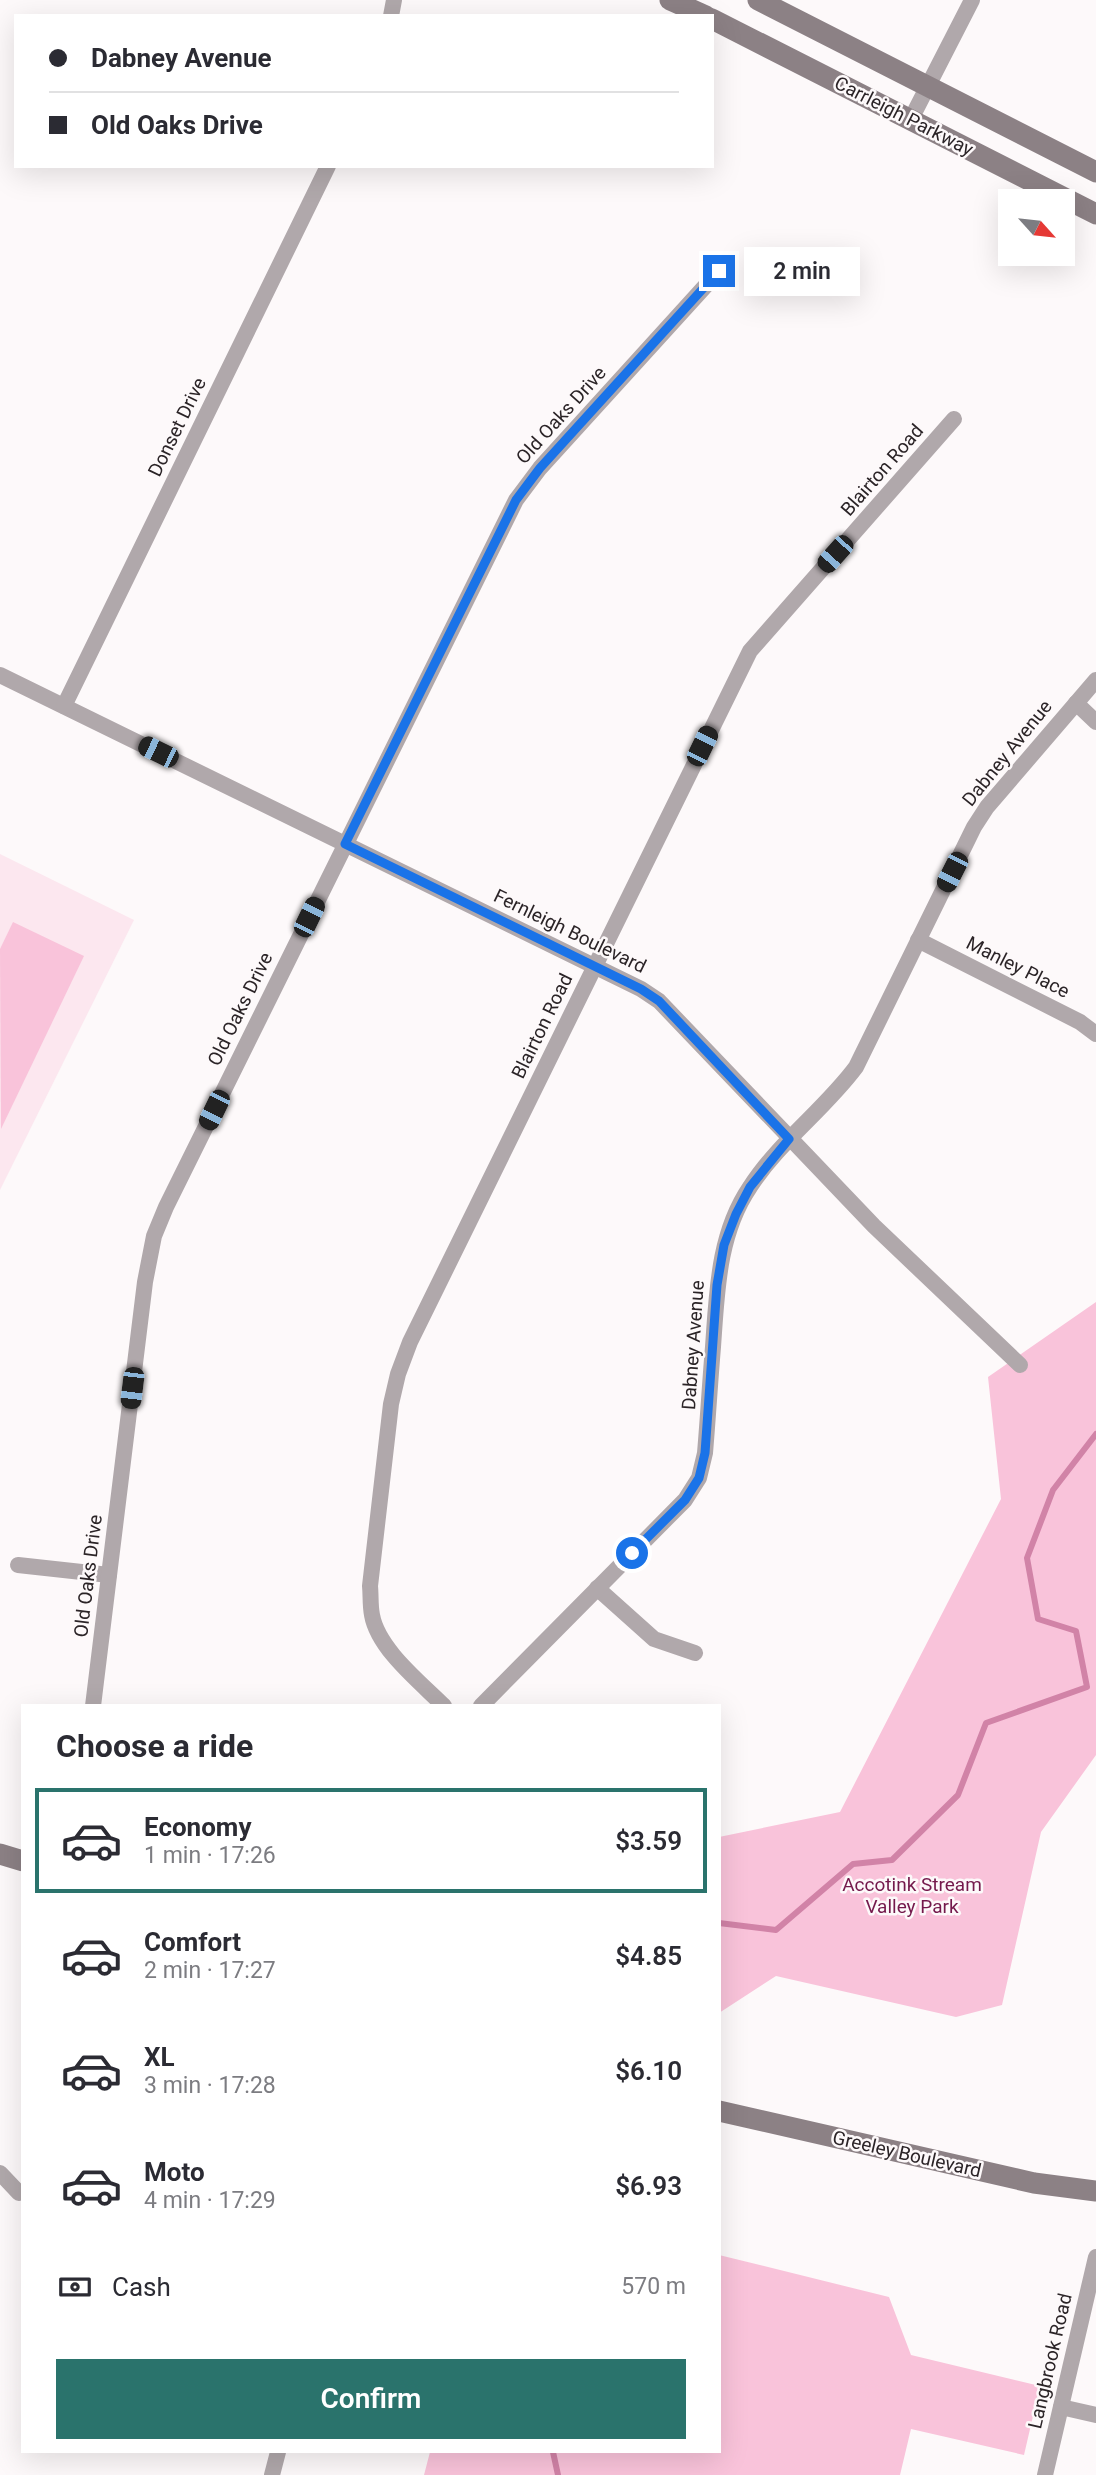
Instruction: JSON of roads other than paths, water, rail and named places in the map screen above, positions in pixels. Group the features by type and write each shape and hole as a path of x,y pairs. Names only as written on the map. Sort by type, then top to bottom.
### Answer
{"street":[{"path":"670,0 702,14"},
{"name":"Carrleigh Parkway","path":"758,0 1096,172"},
{"path":"911,119 972,0"},
{"name":"Carrleigh Parkway","path":"714,20 1096,214"},
{"name":"Donset Drive","path":"64,706 327,168"},
{"name":"Old Oaks Drive","path":"93,1704 145,1282 154,1236 166,1207 516,500 540,468 719,271"},
{"name":"Blairton Road","path":"442,1704 389,1650 372,1617 370,1586 391,1404 410,1342 750,651 954,419"},
{"name":"Fernleigh Boulevard","path":"0,675 641,989 659,1001 874,1226 1020,1365"},
{"name":"Dabney Avenue","path":"483,1704 685,1500 699,1478 705,1453 717,1285 724,1245 736,1214 750,1187 789,1139 838,1091 856,1067 986,807 1096,680"},
{"path":"1076,703 1096,722"},
{"name":"Manley Place","path":"918,940 1080,1022 1096,1034"},
{"path":"18,1565 109,1576"},
{"path":"597,1588 654,1639 695,1653"},
{"path":"0,1854 21,1860"},
{"name":"Greeley Boulevard","path":"721,2111 1034,2183 1096,2191"},
{"path":"0,2173 19,2193"},
{"name":"Langbrook Road","path":"1045,2475 1096,2257"},
{"path":"1061,2407 1096,2415"},
{"path":"272,2475 278,2453"}],"waterway":[{"path":"721,1923 776,1930 853,1864 892,1860 958,1795 986,1723 1087,1687 1076,1631 1038,1619 1027,1558 1053,1490 1096,1434"},
{"path":"553,2453 558,2475"}],"park label":[{"name":"Accotink Stream Valley Park","path":"912,1895"}]}
